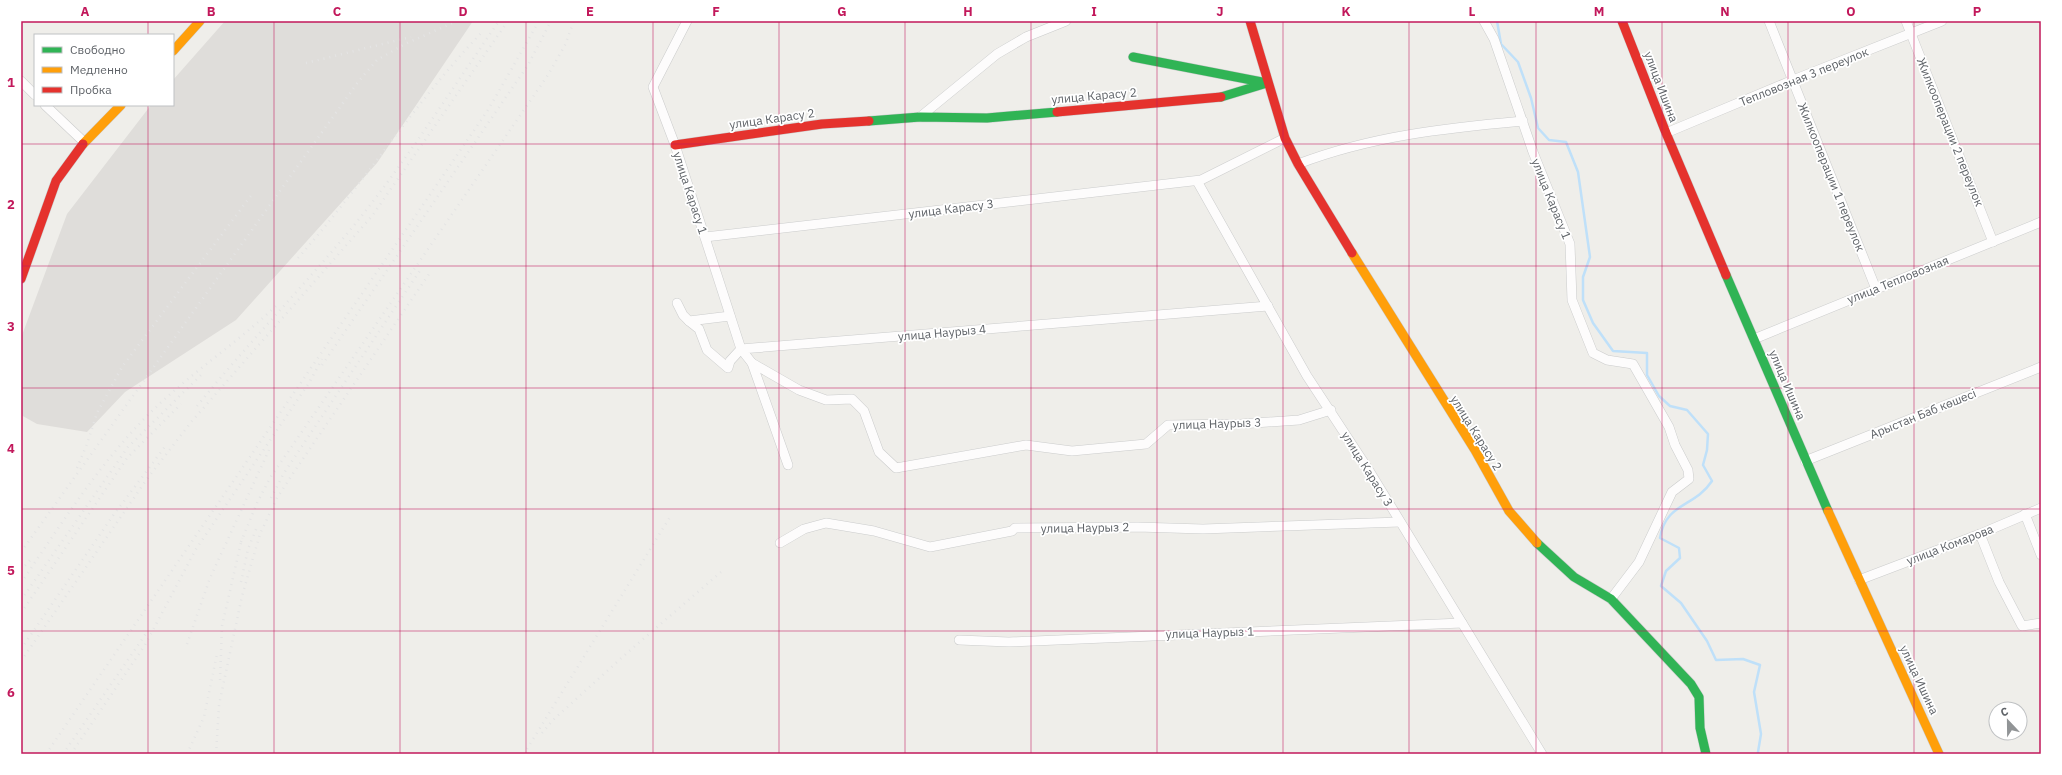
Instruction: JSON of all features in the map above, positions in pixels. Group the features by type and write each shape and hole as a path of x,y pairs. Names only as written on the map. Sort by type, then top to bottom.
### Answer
{"street":[{"path":"174,50 200,21"},
{"name":"улица Карасу 1","path":"687,21 653,87 675,145 741,349"},
{"path":"920,117 997,54 1026,37 1066,21"},
{"name":"улица Карасу 2","path":"1250,21 1284,138 1298,164 1379,298 1475,450 1509,512 1536,541 1574,577 1611,600 1691,684 1699,697 1700,728 1706,754"},
{"name":"улица Карасу 1","path":"1484,21 1494,38 1533,152 1570,244 1572,300 1593,352 1607,360 1633,364 1669,427 1675,444 1688,470 1689,480 1672,492 1639,562 1611,600"},
{"name":"улица Ишина","path":"1622,21 1666,133 1805,461 1939,754"},
{"name":"Жилкооперации 1 переулок","path":"1769,21 1876,289"},
{"name":"Жилкооперации 2 переулок","path":"1906,21 1994,242"},
{"name":"Тепловозная 3 переулок","path":"1666,133 1793,80 1942,21"},
{"path":"1133,57 1267,83"},
{"path":"21,81 34,94"},
{"name":"улица Карасу 2","path":"675,145 822,124 920,117 987,118 1228,96 1267,83"},
{"path":"46,106 84,142"},
{"path":"21,279 56,181 84,142 120,106"},
{"path":"1298,164 1333,150 1382,139 1450,128 1523,121"},
{"name":"улица Карасу 3","path":"705,237 1198,181 1284,138"},
{"name":"улица Карасу 3","path":"1198,181 1307,376 1400,522 1542,754"},
{"name":"улица Тепловозная","path":"1754,339 2041,222"},
{"path":"677,303 683,315 699,330 707,350 728,368 730,362 741,349 752,363 788,465"},
{"name":"улица Наурыз 4","path":"741,349 1268,306"},
{"path":"689,321 730,316"},
{"name":"улица Наурыз 3","path":"752,363 798,390 826,400 852,399 864,411 879,452 896,468 1026,445 1072,451 1146,444 1168,425 1241,424 1299,420 1330,410"},
{"name":"Арыстан Баб көшесі","path":"1805,461 2041,367"},
{"name":"улица Комарова","path":"1859,580 1980,534 2041,508"},
{"path":"2025,514 2041,555"},
{"name":"улица Наурыз 2","path":"780,544 804,529 826,523 874,531 930,547 1012,531 1015,528 1137,527 1204,529 1400,522"},
{"path":"1980,534 1999,582 2022,626 2041,623"},
{"name":"улица Наурыз 1","path":"959,640 1009,642 1462,623"}],"shaded area":[{"path":"225,21 473,21 377,163 236,320 125,392 87,432 37,424 21,415 21,338 67,214 150,106 174,106 174,79"}],"waterway":[{"path":"1497,21 1501,44 1518,62 1531,98 1538,128 1549,140 1566,142 1578,172 1590,257 1583,277 1583,300 1593,323 1613,351 1647,353 1647,375 1659,396 1670,406 1687,410 1708,434 1707,450 1703,465 1712,481 1705,490 1674,511 1663,526 1660,538 1679,548 1680,558 1666,571 1661,586 1681,603 1707,641 1716,660 1743,659 1760,665 1754,692 1761,734 1758,752"}],"railway":[{"path":"21,552 358,82 377,60 405,44 457,21"},
{"path":"197,406 367,210 425,130 499,21"},
{"path":"21,661 147,479 192,421 372,216 508,21"},
{"path":"46,754 488,110 539,21"},
{"path":"322,365 528,65 551,21"},
{"path":"241,542 257,503 270,478 548,75 565,45 574,21"},
{"path":"298,258 345,202 435,86 483,31"},
{"path":"306,63 411,37"},
{"path":"77,468 97,413 122,367 253,193"},
{"path":"271,498 284,473 421,269"},
{"path":"216,754 219,705 242,596 260,534 277,498 429,274"},
{"path":"21,583 82,494 115,451 133,431 167,397 277,305"},
{"path":"71,754 145,645 196,549 309,383 322,359"},
{"path":"21,600 128,447 202,374"},
{"path":"21,613 127,458 181,404"},
{"path":"21,649 112,517 167,444"},
{"path":"187,644 210,578 269,450"},
{"path":"527,749 670,517"},
{"path":"241,582 248,549 257,527"},
{"path":"220,680 222,626 242,538"},
{"path":"21,570 33,557"},
{"path":"542,733 553,720 627,653 721,572"},
{"path":"63,754 147,632"},
{"path":"187,754 204,717 217,654"}],"traffic: fast":[{"path":"1133,57 1267,83 1221,97"},
{"path":"869,121 920,117 987,118 1057,112"},
{"path":"1726,275 1828,511"},
{"path":"1537,543 1574,577 1611,599 1691,684 1699,697 1700,728 1706,754"}],"traffic: slow":[{"path":"174,50 200,21"},
{"path":"83,144 120,106"},
{"path":"1352,253 1475,450 1509,511 1537,543"},
{"path":"1828,511 1939,754"}],"traffic: jam":[{"path":"1250,21 1285,138 1298,164 1352,253"},
{"path":"1622,21 1666,133 1726,275"},
{"path":"1057,112 1221,97"},
{"path":"675,145 822,124 869,121"},
{"path":"21,279 56,181 83,144"}]}
